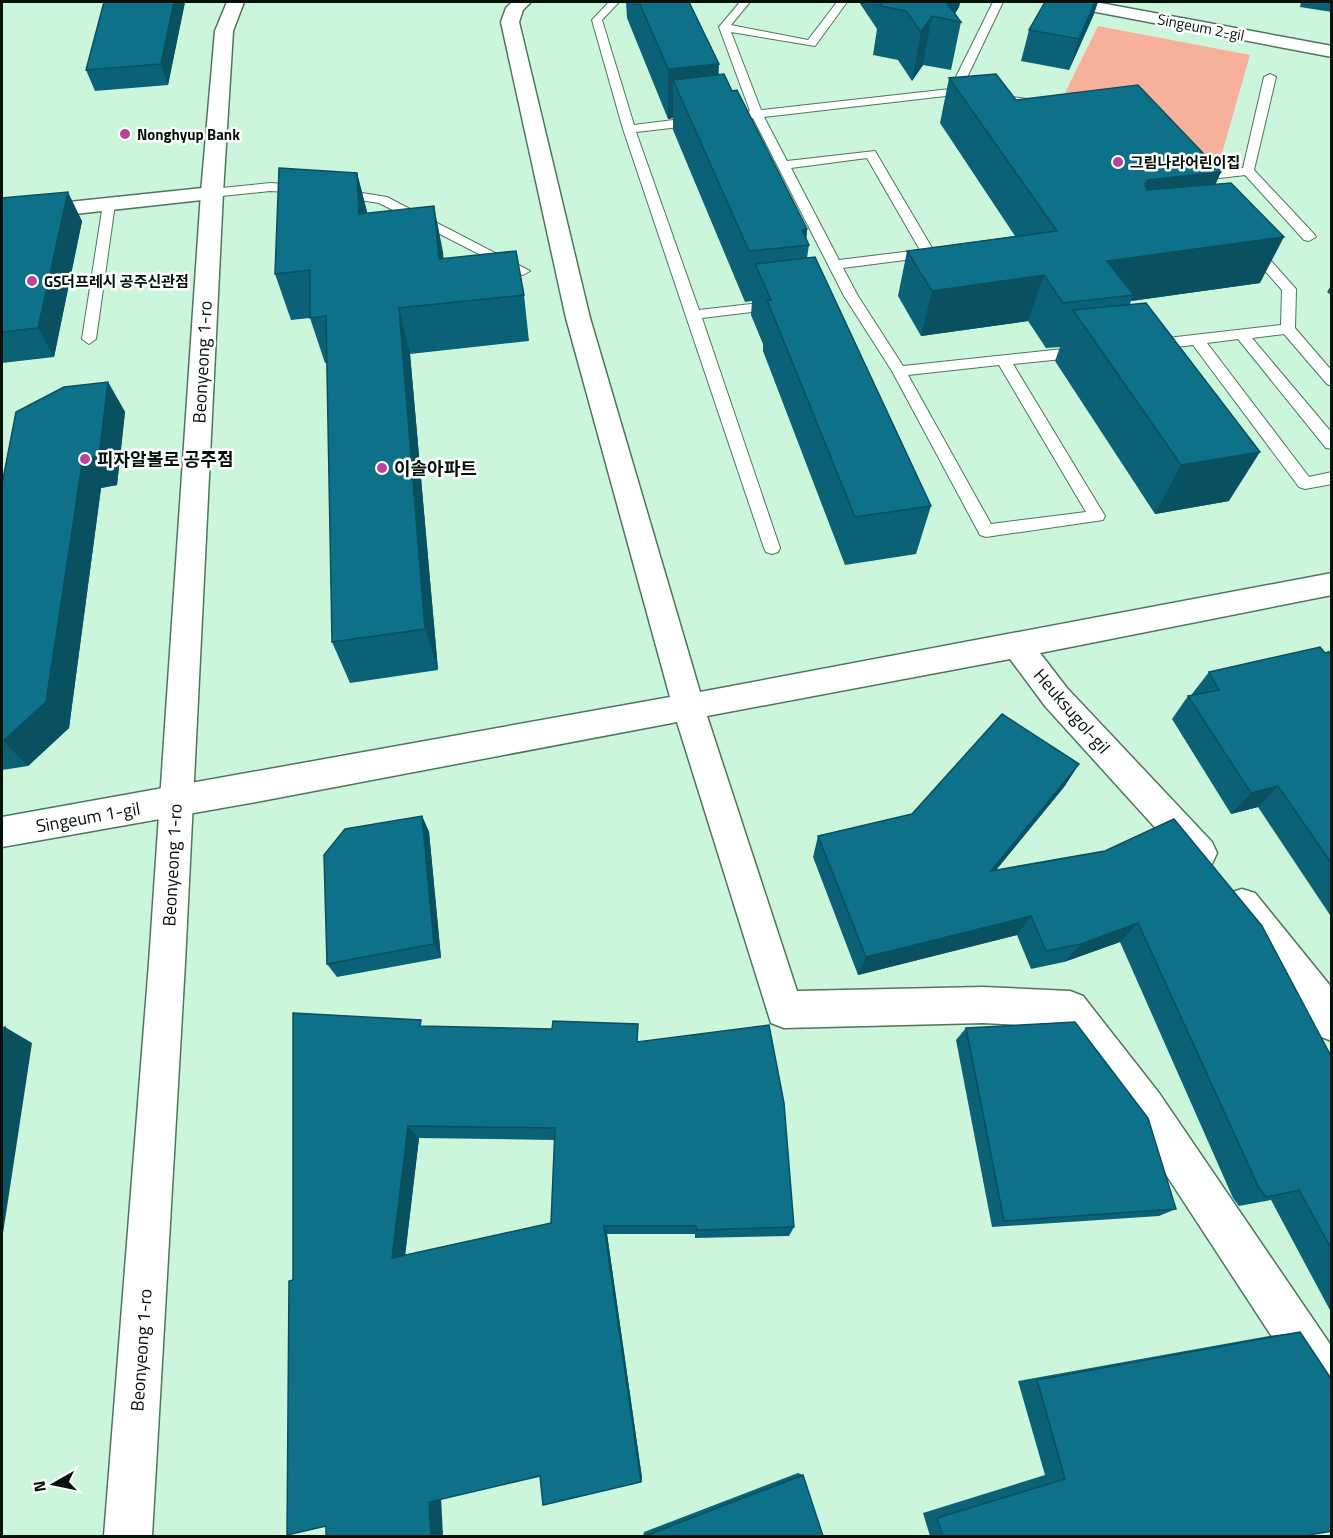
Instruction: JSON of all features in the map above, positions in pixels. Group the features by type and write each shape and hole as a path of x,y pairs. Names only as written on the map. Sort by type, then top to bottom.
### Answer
{"street":[{"name":"Beonyeong 1-ro","path":"128,1536 165,987 212,193 224,31 235,2"},
{"path":"522,2 515,8 510,22 573,295 688,705 784,1010 983,1005 1070,1009 1145,1107 1332,1388"},
{"name":"Singeum 2-gil","path":"1070,2 1332,52"},
{"path":"2,216 212,193"},
{"name":"Heuksugol-gil","path":"1332,584 1017,646 1056,698 1196,848 1325,1010 1332,1023"},
{"name":"Singeum 1-gil","path":"2,832 176,802 688,705 1017,646"}],"lane":[{"path":"614,2 597,20 629,129 772,548"},
{"path":"724,27 745,2"},
{"path":"724,27 811,44 842,2"},
{"path":"954,92 998,2"},
{"path":"724,27 757,114 835,265 846,297 899,371 986,531 1097,516 1003,360"},
{"path":"1248,171 1270,77"},
{"path":"734,117 954,92 1040,102 1054,110"},
{"path":"629,129 711,120"},
{"path":"783,165 871,154 928,253 835,265"},
{"path":"1199,195 1185,177 1248,171"},
{"path":"1248,171 1309,237"},
{"path":"212,193 270,187 319,190 382,200 523,272"},
{"path":"89,339 109,204"},
{"path":"1240,235 1289,289 1287,329 1332,381"},
{"path":"694,315 795,303"},
{"path":"1140,346 1287,329"},
{"path":"1242,335 1332,444"},
{"path":"1197,340 1305,483 1332,478"},
{"path":"899,371 1094,351"}],"shaded area":[{"path":"1098,26 1250,55 1221,157 1188,157 1166,114 1064,95"}],"building":[{"path":"104,2 174,2 161,64 86,70"},
{"path":"639,2 689,2 719,64 668,69"},
{"path":"884,2 946,2 961,22 932,16 921,32 906,11 880,6"},
{"path":"1045,2 1095,2 1079,39 1029,30"},
{"path":"724,74 732,91 737,90 807,229 802,230 809,245 749,251 673,80"},
{"path":"996,74 1016,100 1138,85 1221,172 1148,180 1145,184 1147,190 1231,183 1284,237 1107,261 1134,295 1063,303 1044,275 932,291 907,251 1057,231 949,78"},
{"path":"279,168 357,173 359,214 434,206 439,259 516,251 524,295 399,308 425,629 332,642 326,316 310,318 310,270 275,274"},
{"path":"68,192 38,328 2,332 2,198"},
{"path":"815,257 931,506 855,517 767,300 771,300 755,264"},
{"path":"1146,303 1260,452 1181,465 1073,310"},
{"path":"108,382 99,456 83,458 46,702 2,741 2,484 16,412 64,387"},
{"path":"1320,647 1325,653 1332,651 1332,864 1278,786 1251,793 1188,696 1219,690 1209,672"},
{"path":"1002,714 1079,764 991,871 1105,851 1174,819 1262,926 1332,1058 1332,1250 1299,1190 1266,1197 1259,1188 1138,923 1081,944 1046,951 1031,916 866,957 818,836 912,814"},
{"path":"422,816 434,944 327,964 324,855 345,829"},
{"path":"293,1013 421,1020 420,1026 552,1029 553,1021 638,1024 637,1042 769,1025 784,1103 794,1227 697,1230 696,1226 604,1226 641,1482 543,1505 540,1476 429,1502 431,1536 326,1536 326,1526 287,1535 289,1281 293,1280","holes":["408,1126 555,1128 551,1223 392,1258"]},
{"path":"1075,1022 1148,1118 1176,1209 1004,1221 966,1028"},
{"path":"5,1027 2,1049 2,1028"},
{"path":"1300,1332 1332,1380 1332,1531 1303,1536 943,1536 937,1518 1065,1479 1037,1380"},
{"path":"803,1475 823,1536 645,1536"}],"place":[{"name":"Nonghyup Bank","path":"125,134"},
{"name":"그림나라어린이집","path":"1118,162"},
{"name":"GS더프레시 공주신관점","path":"32,281"},
{"name":"피자알볼로 공주점","path":"85,459"},
{"name":"이솔아파트","path":"382,468"}]}
